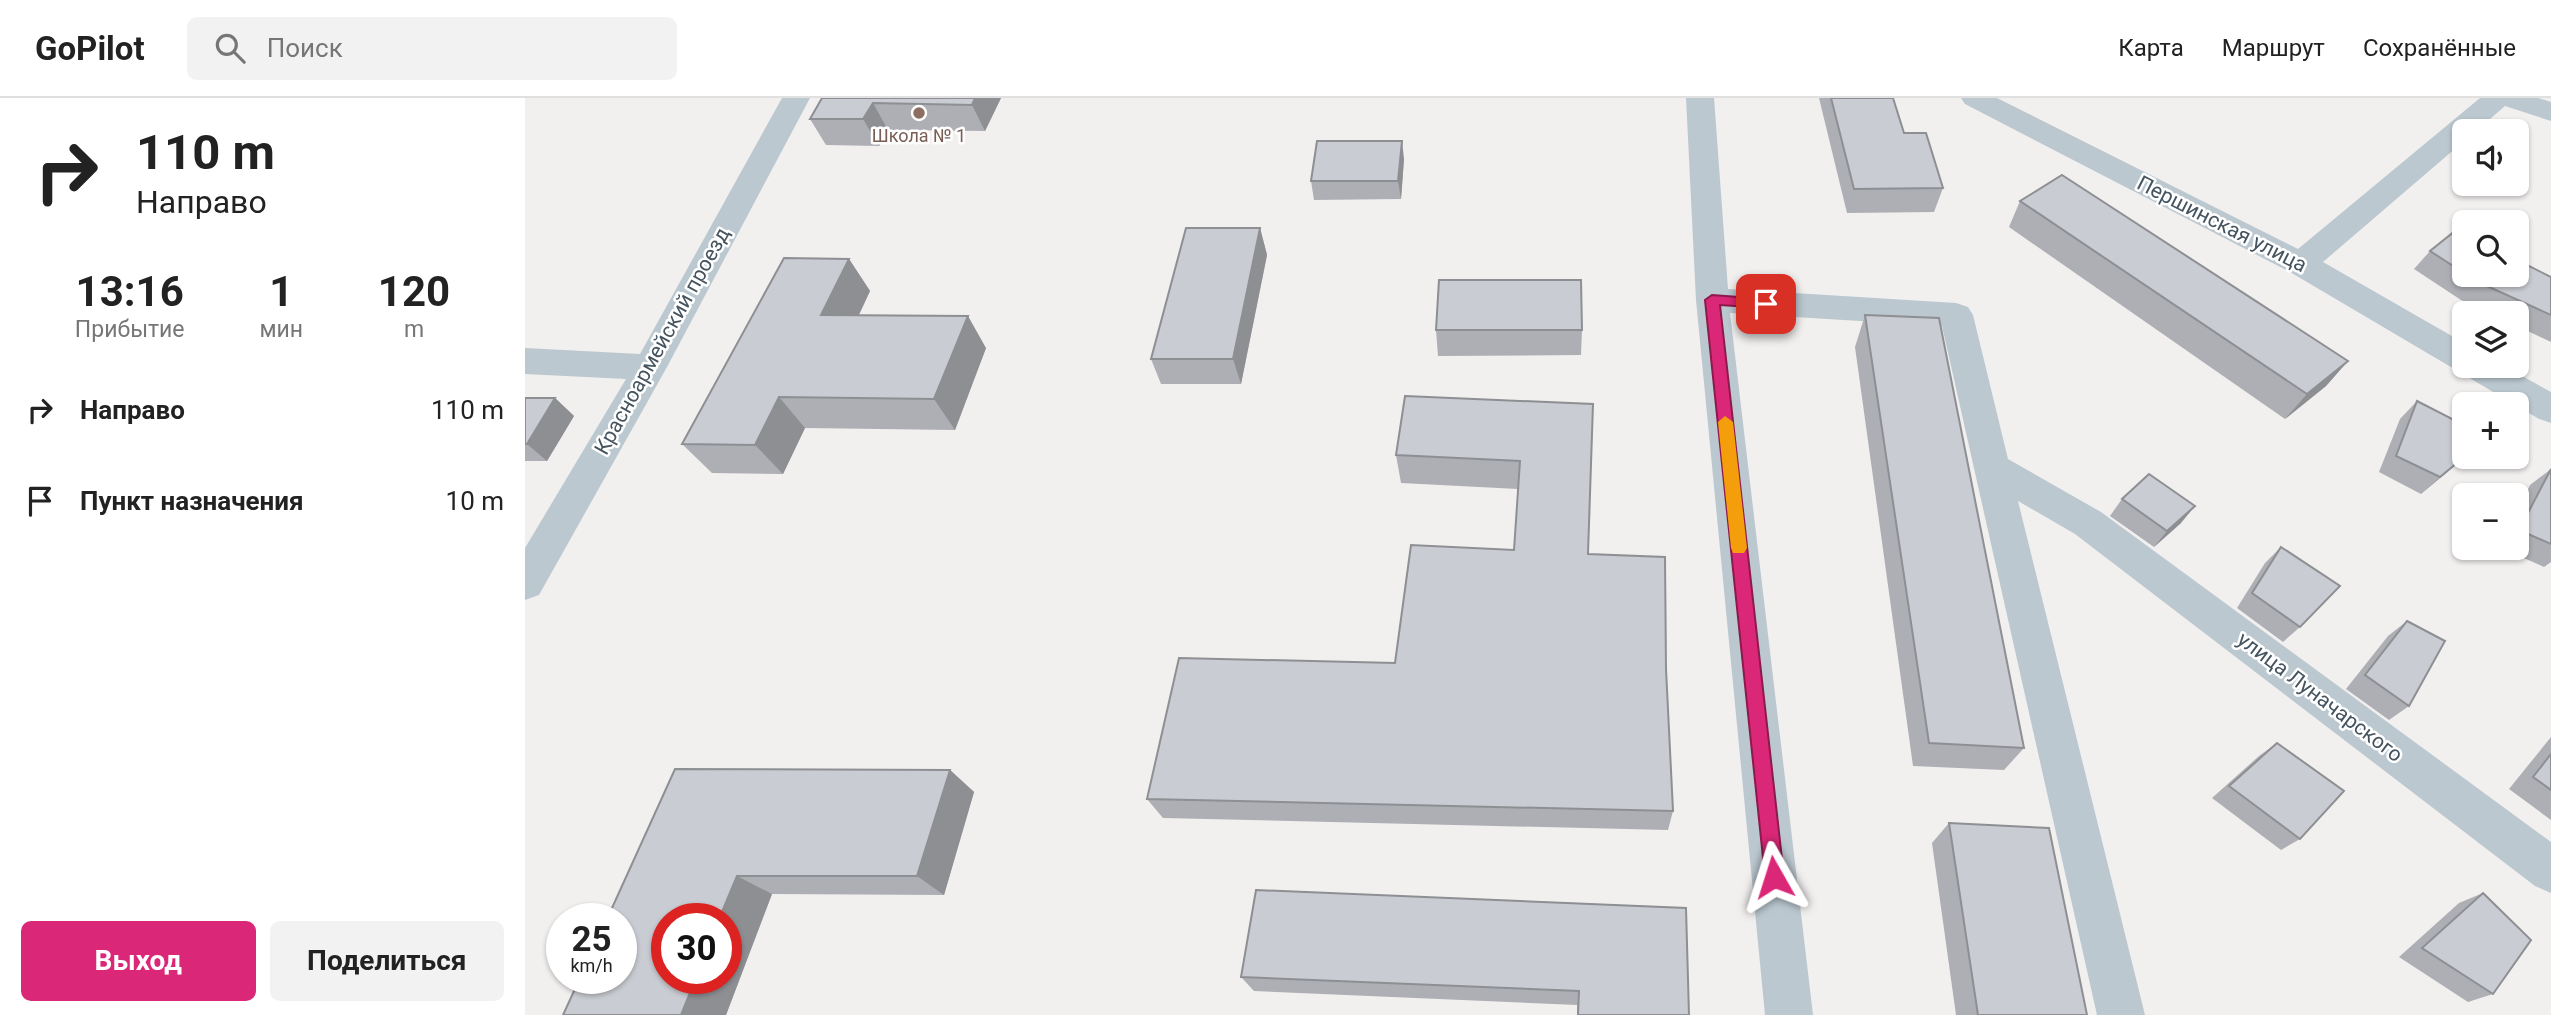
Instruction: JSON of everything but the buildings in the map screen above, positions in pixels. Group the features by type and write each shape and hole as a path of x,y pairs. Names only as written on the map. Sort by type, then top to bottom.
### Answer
{"street":[{"name":"Красноармейский проезд","path":"525,583 650,366 796,98"},
{"path":"1700,98 1712,300 1789,1015"},
{"name":"Першинская улица","path":"1975,98 2301,264 2452,352"},
{"path":"2301,264 2497,98"},
{"path":"2509,98 2551,112"},
{"path":"1712,300 1956,316 2121,1015"},
{"path":"525,361 650,366"},
{"path":"2497,378 2551,409"},
{"name":"улица Луначарского","path":"1991,467 2088,523 2551,870"}],"slow traffic":[{"path":"1725,422 1739,548"}],"place":[{"name":"Школа № 1","path":"919,113"}],"route":[{"path":"1766,304 1712,300 1774,877"}]}
